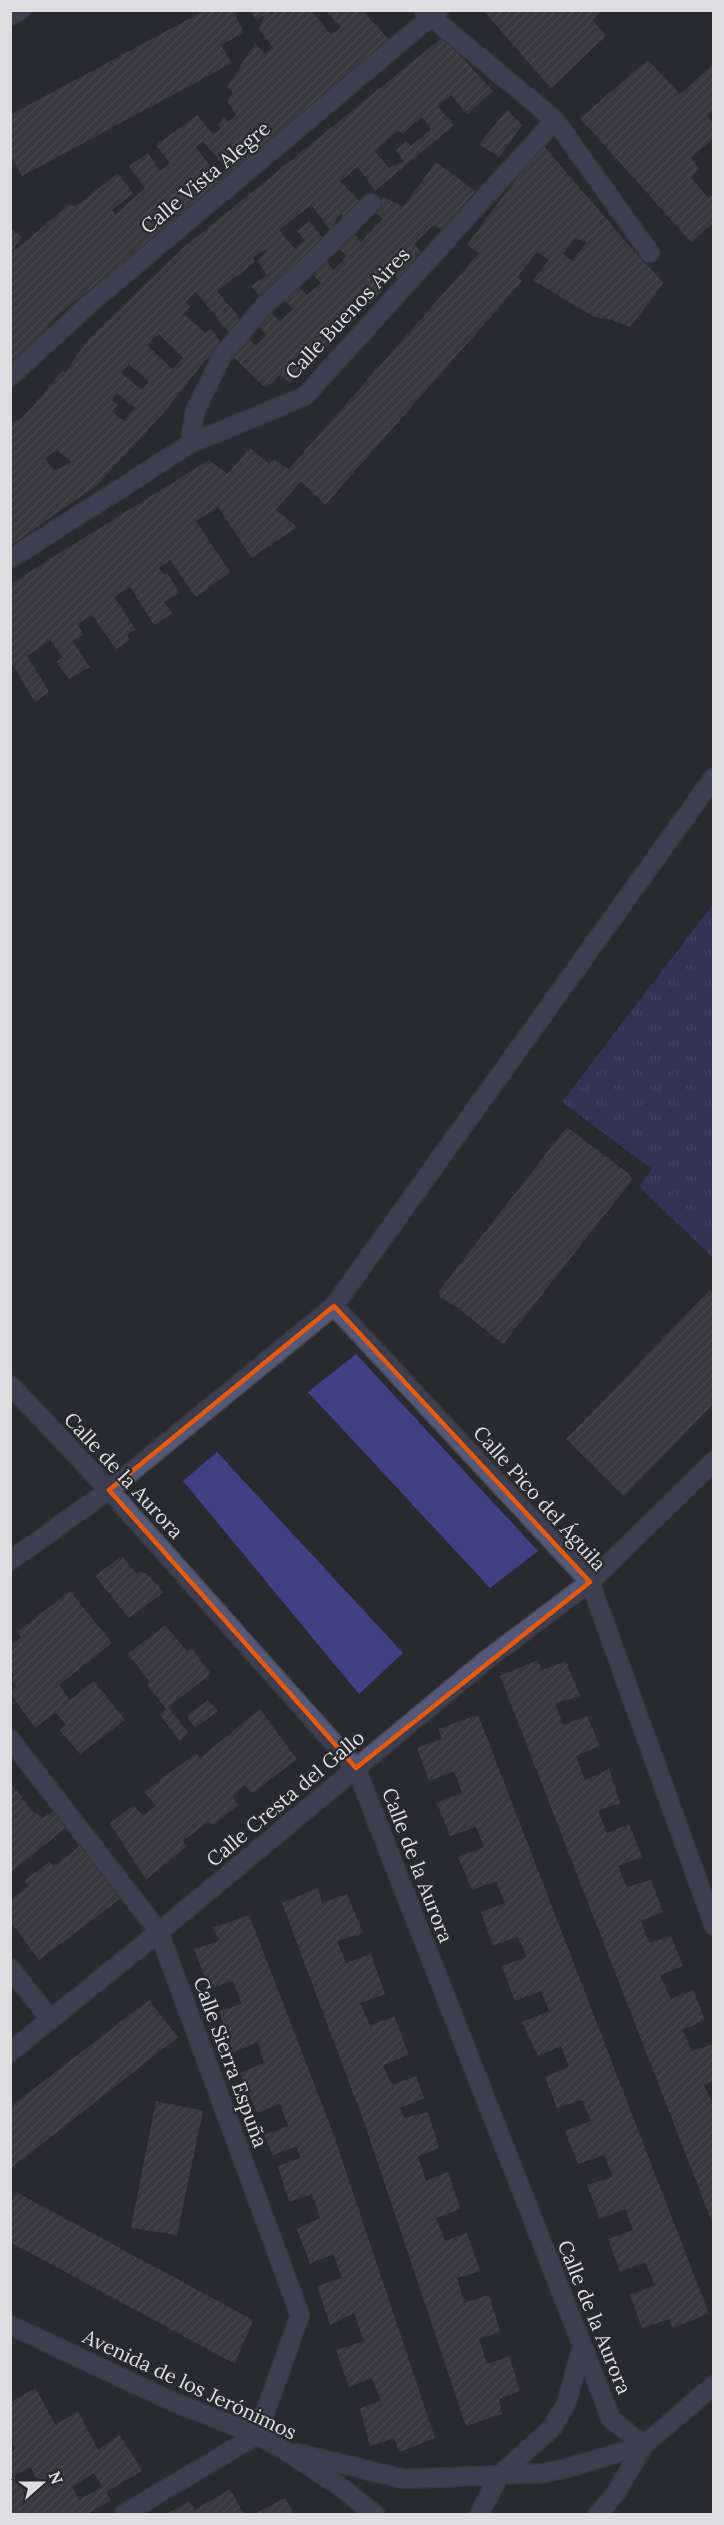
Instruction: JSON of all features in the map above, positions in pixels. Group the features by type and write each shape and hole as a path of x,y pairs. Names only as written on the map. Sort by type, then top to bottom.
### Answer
{"street":[{"path":"10,16 21,10"},
{"path":"432,12 555,120 650,253"},
{"name":"Calle Vista Alegre","path":"10,377 89,304 432,12"},
{"name":"Calle Buenos Aires","path":"10,559 190,444 305,396 555,120"},
{"path":"190,444 195,411 223,354 265,305 312,262 370,203"},
{"path":"10,1561 109,1490 334,1306 714,777"},
{"name":"Calle Pico del Águila","path":"334,1306 590,1581 714,1926"},
{"name":"Calle de la Aurora","path":"10,1386 109,1490 356,1768 611,2419 644,2445"},
{"name":"Calle Cresta del Gallo","path":"10,2052 159,1932 485,1661 590,1581 714,1461"},
{"name":"Calle Sierra Espuña","path":"10,1739 159,1932 300,2315 257,2436"},
{"path":"10,1968 51,2020"},
{"name":"Avenida de los Jerónimos","path":"10,2325 169,2400 257,2436 284,2450 375,2514"},
{"path":"479,2514 500,2475 552,2428 567,2402 582,2346"},
{"path":"598,2514 616,2493 644,2445 714,2385"},
{"path":"124,2514 257,2436"},
{"path":"284,2450 404,2479 544,2473 644,2445"}],"highlighted area":[{"path":"334,1306 590,1582 356,1768 109,1490"}],"green space":[{"path":"713,904 713,1258 639,1186 652,1169 562,1102"},
{"path":"356,1354 538,1551 490,1588 308,1392"},
{"path":"217,1452 403,1653 359,1694 183,1481"}],"building":[{"path":"201,10 241,10 235,14 244,33 221,45 232,63 22,176 10,155 10,115 202,12"},
{"path":"250,10 268,10 271,15 276,10 311,10 331,35 341,27 325,10 362,10 393,44 174,220 177,224 141,248 58,315 10,367 10,254 70,204 75,207 118,173 133,193 112,210 116,214 145,188 129,166 148,153 160,171 170,163 156,145 197,115 213,134 221,129 218,125 225,117 228,122 236,115 227,101 233,93 227,87 255,43 265,54 273,47 259,30 265,15 255,20","holes":["203,141 227,170 218,177 196,147"]},
{"path":"483,10 602,10 592,20 606,36 551,88"},
{"path":"443,37 493,91 467,114 451,95 437,106 454,125 375,191 358,167 340,181 363,205 345,218 341,213 330,229 311,205 279,230 295,249 305,240 297,231 309,221 324,240 264,301 251,286 267,275 257,260 267,252 265,249 253,258 255,262 217,291 244,323 232,336 196,292 186,302 190,307 183,314 206,333 211,329 222,344 204,362 166,410 97,485 10,546 10,424 21,418 62,371 65,373 85,343 183,248","holes":["422,117 431,129 411,146 406,141 396,150 404,161 389,168 375,151 398,130 402,134","159,334 183,358 172,369 147,345","129,364 149,382 142,390 121,373","117,393 135,408 124,421 112,412 118,404 112,401","57,450 72,462 54,471 45,458"]},
{"path":"648,60 680,94 714,64 714,110 707,116 714,124 714,138 691,158 700,169 691,177 708,198 714,193 714,222 691,242 580,118"},
{"path":"507,110 522,125 499,157 479,144"},
{"path":"542,144 664,283 630,327 613,320 594,317 533,280 549,260 537,252 517,277 522,281 325,505 301,481 276,510 297,527 252,558 218,507 196,521 230,572 196,597 170,560 159,568 164,575 167,573 180,593 164,602 172,613 154,625 130,587 114,597 136,630 127,634 130,640 116,649 92,615 77,624 84,635 72,641 90,667 69,679 56,661 63,658 50,640 27,656 49,692 35,702 14,666 10,668 10,584 209,460 227,474 250,448 269,464 274,460 289,469 479,253 467,245","holes":["575,238 587,242 572,261 563,254"]},
{"path":"436,162 475,191 443,230 433,225 414,244 421,252 397,279 387,269 375,283 383,290 369,305 360,293 346,308 356,319 341,331 333,323 319,335 330,344 315,357 307,349 293,360 303,370 290,383 280,375 266,388 229,353 245,334 256,346 267,335 256,324 269,310 280,322 293,309 281,297 294,283 307,295 321,283 309,271 323,258 334,270 347,256 335,246 351,230 361,242 383,219 372,210 384,197 403,207"},
{"path":"10,228 22,237 10,253"},
{"path":"567,1127 629,1174 632,1180 503,1344 458,1308 440,1297 439,1291"},
{"path":"710,1290 714,1294 714,1403 624,1496 566,1439"},
{"path":"122,1556 137,1574 146,1573 164,1592 129,1618 95,1576"},
{"path":"70,1591 112,1643 59,1685 70,1700 94,1681 125,1720 80,1754 60,1730 66,1725 55,1712 35,1728 10,1693 16,1686 12,1681 14,1675 10,1670 10,1645 21,1638 17,1632"},
{"path":"165,1625 187,1651 192,1649 211,1674 168,1707 188,1732 180,1741 160,1715 166,1709 147,1684 150,1682 128,1654"},
{"path":"538,1660 542,1670 566,1661 580,1696 555,1703 563,1725 587,1716 600,1746 576,1756 585,1780 609,1769 620,1803 598,1811 607,1833 629,1824 642,1857 618,1866 627,1887 651,1880 663,1912 641,1921 649,1943 671,1936 683,1966 660,1975 671,1999 693,1990 705,2020 683,2030 692,2051 714,2044 714,2080 704,2085 714,2107 714,2227 500,1676"},
{"path":"208,1700 218,1711 195,1728 187,1716"},
{"path":"260,1709 297,1759 253,1793 245,1785 232,1796 238,1805 213,1825 209,1821 183,1841 187,1846 146,1880 110,1823 134,1805 143,1816 156,1806 144,1792 196,1753 200,1758"},
{"path":"478,1715 709,2314 672,2328 669,2319 642,2328 630,2295 655,2285 645,2262 620,2272 608,2239 633,2230 625,2209 600,2219 587,2185 613,2177 604,2155 578,2164 565,2131 591,2121 582,2100 557,2108 545,2077 569,2067 561,2046 538,2056 522,2022 549,2011 541,1991 515,2001 502,1966 527,1957 518,1937 493,1945 481,1912 505,1903 496,1881 472,1890 458,1857 484,1847 476,1827 450,1836 437,1803 462,1793 454,1771 429,1781 417,1748 442,1739 438,1729"},
{"path":"10,1784 34,1813 36,1812 42,1819 56,1809 68,1826 10,1873"},
{"path":"85,1842 124,1896 39,1960 10,1921 10,1901 28,1886 24,1881 49,1862 54,1866"},
{"path":"318,1888 322,1903 347,1894 363,1933 337,1941 346,1963 371,1954 385,1994 360,2003 370,2026 394,2016 409,2055 383,2065 392,2085 416,2076 424,2098 400,2108 404,2118 428,2112 439,2148 418,2156 426,2181 448,2172 460,2209 436,2218 445,2241 467,2233 480,2271 457,2278 464,2303 489,2295 500,2332 479,2339 487,2364 509,2356 520,2391 499,2399 502,2414 466,2426 364,2122 282,1903"},
{"path":"249,1915 333,2133 435,2438 399,2452 394,2438 370,2446 360,2408 381,2401 372,2378 349,2387 336,2350 364,2341 354,2313 330,2325 317,2286 342,2278 333,2254 310,2264 297,2229 320,2218 312,2194 289,2202 278,2166 300,2158 297,2146 273,2155 264,2135 288,2126 280,2104 257,2113 240,2073 264,2063 258,2042 233,2052 219,2011 242,2004 233,1981 209,1989 194,1949 219,1941 213,1928"},
{"path":"149,2000 178,2037 10,2169 10,2107"},
{"path":"156,2101 203,2111 177,2235 131,2228"},
{"path":"16,2192 253,2320 235,2364 10,2242 10,2205"},
{"path":"35,2388 56,2425 78,2411 98,2450 120,2435 142,2471 106,2492 111,2500 87,2514 10,2514 10,2452 16,2449 10,2439 10,2403","holes":["31,2467 39,2485 25,2494 14,2476","94,2473 102,2487 79,2500 72,2487"]},
{"path":"230,2489 244,2514 166,2514 189,2501 195,2510"},
{"path":"285,2498 294,2514 254,2514"}]}
